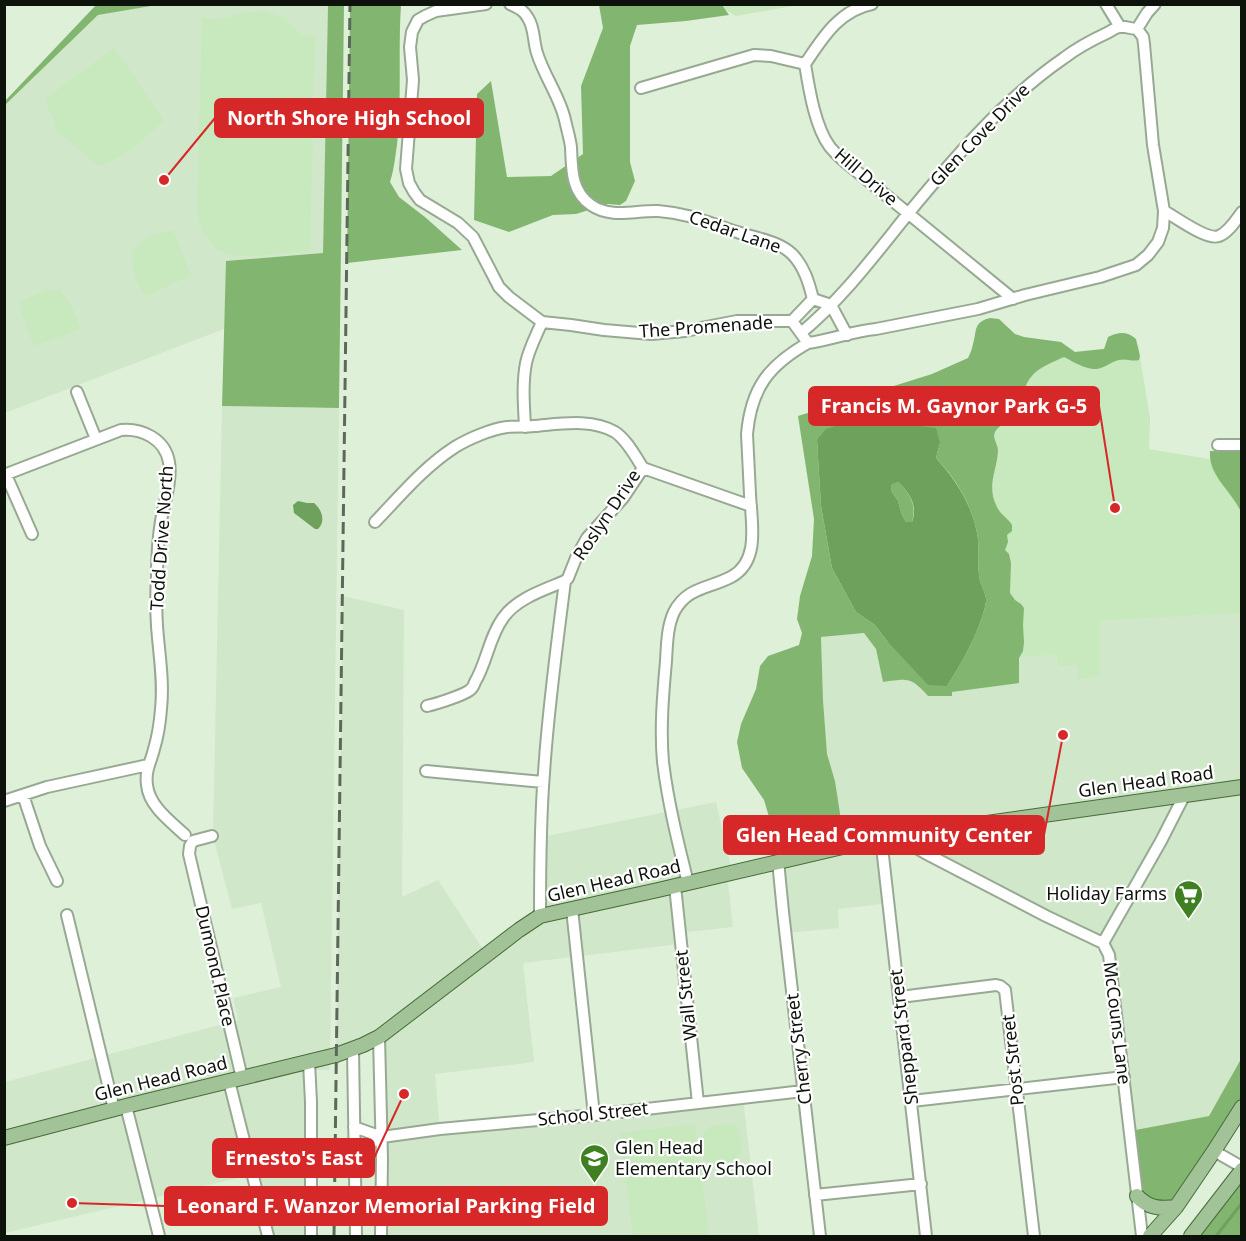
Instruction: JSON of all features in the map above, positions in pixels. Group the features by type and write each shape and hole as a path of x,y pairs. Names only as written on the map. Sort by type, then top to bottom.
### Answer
{"main road":[{"name":"Glen Head Road","path":"4,1138 309,1062 353,1048 379,1037 540,916 888,837 1242,787"},
{"path":"1150,1236 1176,1207 1242,1107"},
{"path":"1191,1236 1242,1168"},
{"path":"1137,1196 1152,1207 1176,1207"}],"street":[{"path":"486,4 451,8 428,14 418,21 412,32 410,46 413,80 406,169 409,183 420,200 465,229 482,252 499,287 542,322 526,364 523,388 525,427"},
{"name":"Cedar Lane","path":"510,4 520,8 533,28 538,55 564,117 571,146 570,160 574,184 580,195 591,206 608,213 660,211 688,215 776,244 799,262 808,280 813,299"},
{"path":"641,88 754,55 771,56 805,64 824,35 840,20 855,9 872,4"},
{"path":"681,884 663,760 663,698 668,636 674,613 682,600 701,588 731,577 744,565 751,550 753,529 747,434 755,396 764,380 776,364 808,343 978,309 1100,277 1136,265 1158,242 1163,228 1164,211 1153,145 1143,37 1137,29 1120,27 1106,4"},
{"path":"1137,29 1155,4"},
{"name":"Glen Cove Drive","path":"801,333 815,322 866,267 908,213 975,136 1022,90 1073,51 1120,27"},
{"name":"Hill Drive","path":"805,64 810,99 830,146 844,161 1013,299"},
{"path":"1164,211 1207,236 1215,237 1221,236 1242,212"},
{"path":"792,321 813,299 831,305 847,334"},
{"name":"The Promenade","path":"542,322 651,334 685,331 737,321 792,321 808,343"},
{"path":"77,392 96,440"},
{"name":"Roslyn Drive","path":"375,522 421,474 440,458 458,445 500,429 567,423 599,425 624,440 643,468 623,498 587,538 565,581 551,691 543,782 540,916"},
{"name":"Todd Drive North","path":"5,475 121,430 131,429 141,432 159,442 165,450 169,462 169,479 160,524 156,577 157,625 163,691 160,723 154,752 148,765"},
{"path":"1218,445 1242,446"},
{"path":"643,468 751,506"},
{"path":"5,475 32,534"},
{"path":"427,706 471,690 480,674 502,618 528,597 565,581"},
{"path":"4,801 47,787 148,765 149,794 165,817 185,835"},
{"path":"426,771 543,782"},
{"name":"McCouns Lane","path":"1142,1236 1109,955 1103,943 1185,794"},
{"path":"24,795 40,846 57,881"},
{"name":"Dumond Place","path":"212,836 193,841 189,854 268,1236"},
{"path":"888,837 925,853 1103,943"},
{"name":"Sheppard Street","path":"888,837 900,997 926,1236"},
{"name":"Cherry Street","path":"778,861 820,1236"},
{"name":"Wall Street","path":"681,884 698,1103"},
{"path":"572,909 594,1115"},
{"path":"67,915 120,1108 159,1236"},
{"name":"Post Street","path":"900,997 996,985 1005,990 1034,1236"},
{"path":"379,1037 382,1137 381,1236"},
{"path":"353,1048 356,1236"},
{"path":"309,1062 311,1236"},
{"path":"912,1101 1124,1077"},
{"name":"School Street","path":"355,1150 382,1137 440,1129 594,1115 803,1091"},
{"name":"School Street","path":"354,1127 382,1137"},
{"path":"1214,1151 1242,1168"},
{"path":"815,1196 921,1184"}],"shaded area":[{"path":"96,5 328,5 151,6 98,15 5,105 5,101"},
{"path":"328,5 323,254 227,261 224,329 5,413 5,105 98,15 151,6"},
{"path":"328,5 344,5 339,408 222,406 226,261 323,253"},
{"path":"350,5 401,5 397,145 390,182 399,197 462,250 347,263"},
{"path":"599,5 722,5 729,15 637,25 630,46 630,162 635,181 626,201 620,205 608,204 576,214 553,215 509,232 474,220 477,94 491,81 507,177 551,176 583,154 581,86 603,28"},
{"path":"717,5 798,5 736,16"},
{"path":"259,11 283,18 292,24 301,35 315,36 310,251 253,256 233,255 216,249 203,233 197,213 202,19 228,18 237,14"},
{"path":"114,48 164,120 123,154 105,164 98,165 58,132 45,99"},
{"path":"173,230 191,275 146,296 135,276 132,252 150,236"},
{"path":"46,290 59,290 72,308 80,329 34,346 18,303"},
{"path":"999,319 1015,334 1061,342 1075,352 1104,349 1108,337 1119,333 1126,334 1136,339 1140,356 1139,360 1119,360 1097,369 1084,367 1064,357 1046,365 1027,382 1019,417 995,432 998,451 992,492 998,509 1012,525 1012,531 1007,535 1008,542 1005,550 1009,554 1011,563 1010,593 1024,608 1024,642 1019,658 1019,683 952,692 952,696 928,696 908,680 883,682 876,649 864,633 821,637 827,754 835,781 845,846 782,860 764,800 742,768 737,742 741,724 756,689 760,666 768,656 799,645 802,633 797,619 800,596 812,556 814,519 798,416 932,374 968,358 978,325 985,320","holes":["885,414 910,425 940,443 936,458 963,495 973,516 978,539 979,576 986,597 984,612 965,656 947,686 887,641 875,625 856,612 832,568 821,506 817,440"]},
{"path":"1138,345 1150,418 1149,449 1209,459 1241,458 1241,613 1100,621 1100,676 1078,679 1077,665 1058,666 1057,654 1019,658 989,558 988,361"},
{"path":"222,406 339,408 330,1070 304,1070 308,1236 268,1236 255,1174 5,1233 5,1082 238,1020 233,998 281,987 261,903 232,909 213,836"},
{"path":"885,414 910,425 936,428 940,443 936,458 951,476 973,516 978,539 979,576 986,602 965,656 947,686 928,685 875,625 856,612 832,568 821,506 817,440 826,429 865,416","holes":["898,482 913,505 912,522 906,522 892,492 892,484"]},
{"path":"1210,451 1241,451 1241,512 1217,476 1210,460"},
{"path":"898,482 906,490 913,505 912,522 906,522 892,492 892,483"},
{"path":"298,501 314,503 319,509 322,523 318,529 294,513 293,505"},
{"path":"343,596 404,610 402,897 438,880 486,954 540,916 542,837 716,802 732,872 727,873 733,927 679,933 680,944 523,963 534,1062 435,1074 440,1129 743,1098 759,1236 381,1236 379,1037 336,1055"},
{"path":"1241,613 1241,1059 1209,1116 1130,1131 1103,943 907,843 881,838 891,903 838,909 839,928 786,933 782,860 835,781 827,755 821,637 864,633 876,649 883,682 907,679 917,683 928,695 952,696 952,692 1019,683 1019,658 1057,654 1099,621"},
{"path":"1241,1059 1241,1107 1176,1207 1137,1199 1130,1131 1209,1116"},
{"path":"695,1124 709,1236 633,1236 620,1133"},
{"path":"732,1124 739,1128 742,1152 727,1163 712,1164 702,1154 701,1146 706,1130 713,1126"},
{"path":"1241,1172 1241,1236 1191,1236"}],"waterway":[{"path":"1216,1236 1242,1203"}],"railway":[{"path":"334,1236 350,4"}],"place":[{"name":"North Shore High School","path":"164,180"},
{"name":"Francis M. Gaynor Park G-5","path":"1115,508"},
{"name":"Glen Head Community Center","path":"1063,735"},
{"name":"Holiday Farms","path":"1188,920"},
{"name":"Ernesto's East","path":"404,1094"},
{"name":"Glen Head Elementary School","path":"594,1184"},
{"name":"Leonard F. Wanzor Memorial Parking Field","path":"72,1203"}]}
